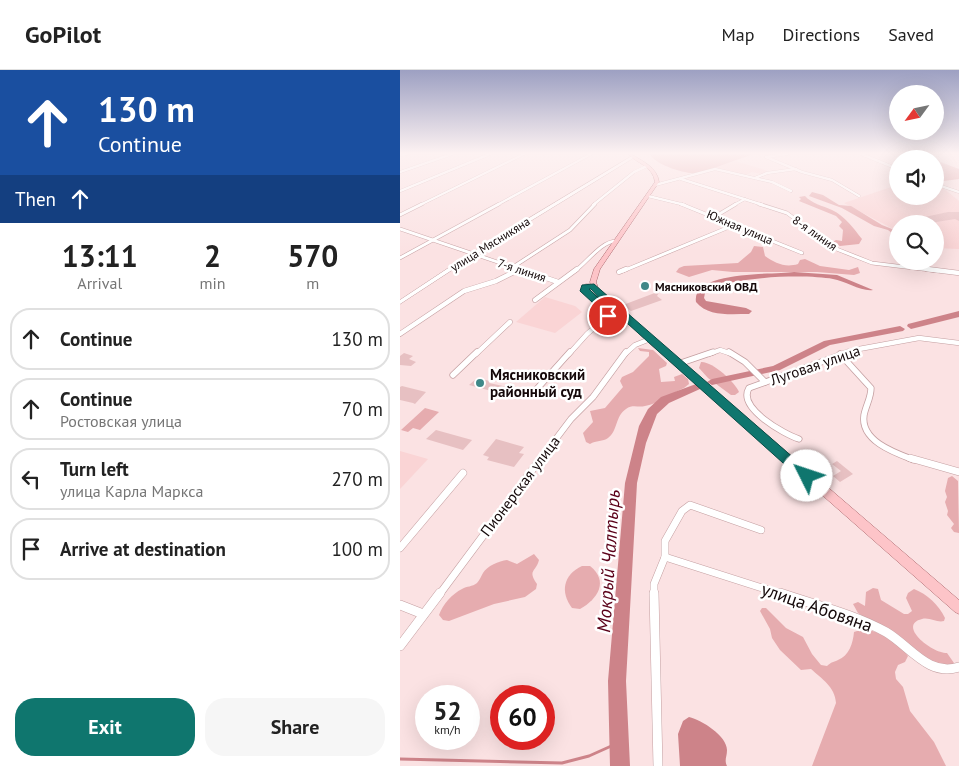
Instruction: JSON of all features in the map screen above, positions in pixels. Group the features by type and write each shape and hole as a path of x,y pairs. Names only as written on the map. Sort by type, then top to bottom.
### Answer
{"main road":[{"path":"656,186 597,269 593,278 594,286 602,297 650,340 959,608"}],"street":[{"path":"400,215 458,186"},
{"path":"400,258 532,186"},
{"name":"улица Мясникяна","path":"400,302 582,186"},
{"path":"513,267 570,230 591,207 617,186"},
{"name":"8-я линия","path":"705,186 790,216 829,245 864,260 884,266 959,273"},
{"path":"782,186 792,191"},
{"path":"843,186 859,196"},
{"path":"944,187 959,192"},
{"name":"Южная улица","path":"648,196 674,201 716,216 802,253"},
{"path":"716,216 745,199"},
{"path":"619,272 734,225"},
{"name":"7-я линия","path":"400,229 558,282"},
{"path":"535,300 587,262 602,246 610,241 616,241"},
{"path":"400,334 464,292 521,270"},
{"path":"535,391 587,334 610,314 584,291 587,286 594,286"},
{"path":"453,375 510,322"},
{"name":"Луговая улица","path":"799,439 774,428 750,403 746,397 747,391 765,382 840,354 910,339 959,343"},
{"name":"Пионерская улица","path":"400,646 571,419 594,397 626,352 635,345 650,340"},
{"path":"678,364 720,350 737,355 750,365 765,382"},
{"path":"840,354 871,388 864,420 868,432 876,442 890,451 959,472"},
{"path":"400,548 463,473"},
{"path":"658,766 653,596 657,576 666,557 665,540 682,511 690,506 761,530"},
{"name":"улица Абовяна","path":"666,557 871,624 884,631 920,659 936,668 949,671 959,667"},
{"path":"400,605 423,614"}],"shaded area":[{"path":"889,188 889,205 944,205 944,189 959,201 959,249 944,248 944,215 889,215 889,227 844,203"},
{"path":"812,192 823,195 839,205 851,206 889,228 889,231 874,226 842,208 809,196"},
{"path":"805,196 845,219 862,239 859,244 840,246 831,243 836,240 842,241 843,230 839,226 842,222 836,216 799,201 801,199 799,197"},
{"path":"754,246 763,247 765,256 780,264 798,264 800,260 805,259 820,266 849,270 858,267 860,273 854,275 817,272 733,272 712,270 689,277 676,272 684,266 738,263 751,252"},
{"path":"794,272 837,275 873,290 820,277 767,278 730,283 705,293 704,298 706,301 746,308 752,311 749,314 713,312 701,307 696,302 698,292 707,284 720,279 754,274"},
{"path":"545,297 575,306 582,312 555,333 516,322"},
{"path":"638,348 653,350 667,363 666,366 659,369 661,382 675,381 674,377 682,374 688,379 689,384 650,405 629,408 622,412 613,432 608,438 590,444 586,442 583,433 593,422 590,411 605,408 623,387 620,381 622,377 633,372 649,356 649,352 640,351"},
{"path":"701,362 711,365 723,373 739,392 731,395 708,378 699,368"},
{"path":"425,408 439,412 420,430 413,428 408,432 401,430"},
{"path":"400,451 428,459 400,489"},
{"path":"952,476 958,481 959,533 954,532 951,528 954,524 947,515 948,511 945,502 948,478"},
{"path":"534,554 539,560 532,573 537,584 536,589 525,597 494,604 449,621 443,620 439,615 445,603 451,597 458,591 477,583 485,570 490,566 507,560 517,564"},
{"path":"582,566 590,566 596,572 599,578 599,589 592,600 586,605 580,609 572,608 566,596 565,584 571,574"},
{"path":"873,588 878,589 881,600 904,614 912,611 906,598 908,593 914,589 932,600 945,618 944,621 922,619 915,622 913,627 925,644 940,652 947,653 954,663 952,666 936,665 858,613 853,604 858,602 865,606 866,592"},
{"path":"762,608 766,608 786,628 803,637 812,654 821,665 827,666 842,658 848,652 854,632 861,630 884,635 904,650 908,656 905,662 898,665 895,672 896,679 903,687 910,711 934,742 946,766 812,766 836,703 835,697 827,684 811,669 801,670 780,650 772,638 770,629 760,611"},
{"path":"689,717 707,725 723,739 727,750 727,766 680,766 678,734 683,721"}],"building":[{"path":"959,212 959,221 955,219 944,221 944,215 934,215"},
{"path":"660,291 657,296 662,300 631,311 623,305"},
{"path":"404,353 413,356 409,359 416,362 411,366 400,365 400,356"},
{"path":"477,378 490,381 489,383 517,389 510,396 469,385"},
{"path":"400,387 426,392 415,404 400,400"},
{"path":"436,430 472,440 463,450 426,439"},
{"path":"496,439 524,447 519,453 524,454 514,467 487,460 489,457 483,455"},
{"path":"837,461 853,474 840,482 833,476 841,471 832,464"}],"waterway":[{"name":"Мокрый Чалтырь","path":"911,326 959,314"},
{"name":"Мокрый Чалтырь","path":"712,382 776,368 827,343 900,329"},
{"name":"Мокрый Чалтырь","path":"620,766 617,681 631,483 645,426 652,412 665,400 696,387"},
{"path":"400,759 562,763 589,756 618,743"}],"place":[{"name":"Мясниковский ОВД","path":"645,286"},
{"name":"Мясниковский районный суд","path":"480,383"}],"route":[{"path":"608,316 610,314 584,291 585,287 594,286 602,297 650,340 807,476"}]}
